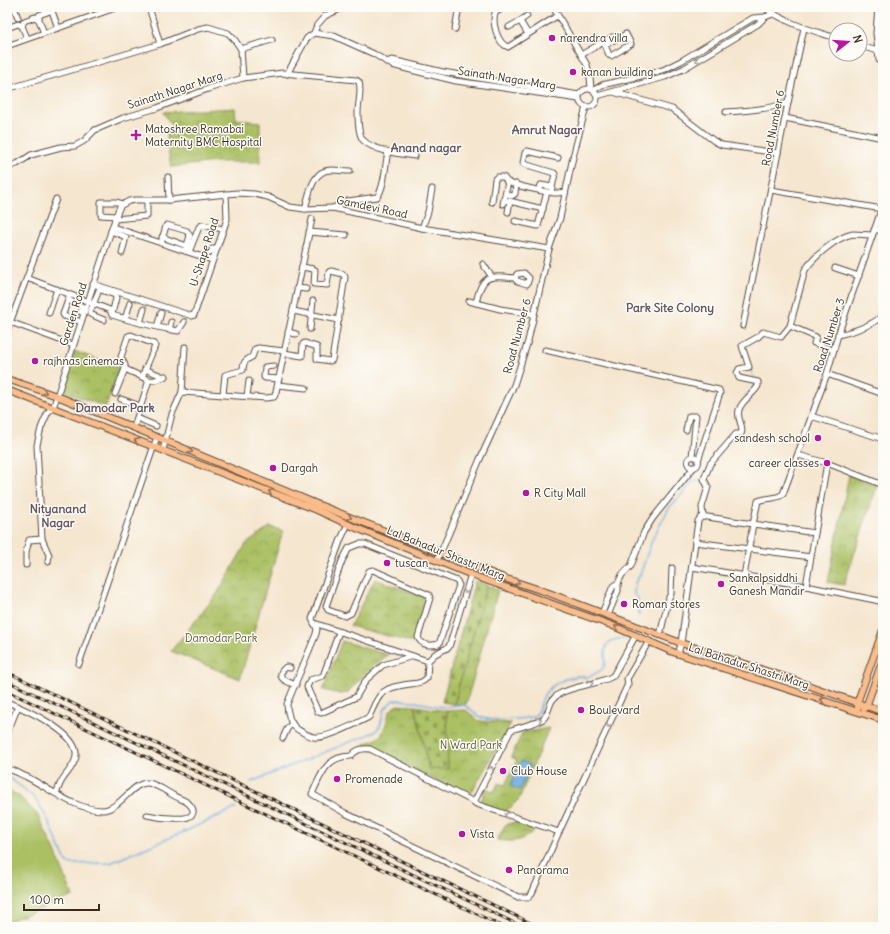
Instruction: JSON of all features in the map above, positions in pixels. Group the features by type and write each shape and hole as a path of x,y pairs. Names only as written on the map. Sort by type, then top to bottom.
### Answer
{"main road":[{"name":"Lal Bahadur Shastri Marg","path":"7,379 57,396 134,427 319,506 442,552 504,578 549,593 681,643 788,678 866,707"},
{"name":"Lal Bahadur Shastri Marg","path":"7,390 317,510 471,574 636,635 678,654 883,720"},
{"path":"883,630 857,703 860,712 866,707 883,659"},
{"path":"785,688 788,678"},
{"path":"866,707 883,712"}],"street":[{"path":"14,7 18,18"},
{"path":"7,38 8,46 26,38 118,7"},
{"path":"149,7 160,44"},
{"path":"287,74 307,38 314,33 317,25 325,16 344,7"},
{"path":"455,29 459,7"},
{"path":"504,7 495,13 494,16 496,30 504,46 508,47 557,16"},
{"path":"552,7 587,65 592,89 597,96 595,104 586,107 581,104 579,97"},
{"path":"764,7 773,14 804,28 828,36"},
{"path":"579,97 585,89 592,89 602,85 623,81 665,69 753,18 765,17 773,14 776,7"},
{"path":"878,7 876,33 879,60 883,61"},
{"path":"44,33 39,20 39,15 50,11 52,12 58,28"},
{"path":"510,27 527,16"},
{"path":"26,38 22,26 24,21 35,17 39,20"},
{"path":"597,96 668,76 683,69 758,24 765,17"},
{"path":"520,20 528,34"},
{"path":"7,28 18,24 22,26"},
{"path":"7,89 160,44 198,29 208,27 228,33 241,49 243,78"},
{"path":"736,28 740,35"},
{"name":"Road Number 6","path":"743,326 804,28"},
{"name":"Sainath Nagar Marg","path":"314,33 334,36 374,54 392,65 441,78 579,97"},
{"path":"581,56 612,37 616,39 626,34 631,44 611,56 605,45 616,39"},
{"path":"241,49 272,40"},
{"path":"709,44 713,51"},
{"path":"868,48 878,51"},
{"path":"386,62 392,60 443,72 579,97"},
{"path":"665,69 668,76"},
{"path":"441,78 443,72"},
{"name":"Sainath Nagar Marg","path":"7,167 17,164 32,155 61,147 75,146 84,141 95,130 124,118 157,108 208,89 243,78 283,73 356,80 359,82 360,89 358,113 359,129 362,139 371,145 388,152"},
{"path":"623,81 626,88"},
{"path":"612,92 672,109 714,141 722,144 778,153"},
{"path":"726,112 775,107 788,103"},
{"name":"Road Number 6","path":"437,560 442,552 480,459 514,385 528,341 549,249 560,218 586,107"},
{"path":"785,118 883,138"},
{"path":"515,221 538,226 543,209 552,191 555,174 554,172 524,164 525,153 527,151 558,158"},
{"path":"333,208 348,201 377,197 383,182 388,152 415,156"},
{"path":"305,209 310,190 316,176 330,170 350,171"},
{"path":"492,202 495,179 497,177 503,177 508,182 539,190 566,193"},
{"path":"168,178 169,200"},
{"path":"508,182 506,200 508,212"},
{"path":"506,200 514,194 516,184"},
{"path":"422,228 428,212 432,189"},
{"path":"771,190 882,207"},
{"path":"552,191 559,198 564,199"},
{"name":"Gamdevi Road","path":"122,204 135,200 169,200 237,193 254,194 268,197 290,207 305,209 333,208 422,228 549,249"},
{"name":"U-Shape Road","path":"93,284 192,316 194,315 227,219 226,194"},
{"path":"7,331 56,199"},
{"path":"115,217 122,204 116,202 101,202 101,215 115,217 147,216 147,200"},
{"path":"506,200 543,209"},
{"path":"112,229 115,217 116,202"},
{"name":"Road Number 3","path":"753,524 758,502 764,499 779,497 783,494 827,374 838,335 882,207"},
{"path":"182,392 266,398 274,397 312,219"},
{"path":"162,240 167,225 187,231 190,236 187,249"},
{"path":"187,249 197,239 199,227 202,225 223,229"},
{"path":"112,229 162,240 212,260"},
{"path":"112,229 126,236 122,253"},
{"name":"Garden Road","path":"48,562 49,555 42,539 37,445 41,428 48,412 53,408 79,322 91,302 93,284 112,229"},
{"path":"703,517 702,507 708,487 704,479 710,464 736,434 742,434 743,429 739,420 738,412 741,406 758,386 758,382 739,378 736,373 739,369 749,367 742,346 758,337 763,332 781,337 790,326 805,270 833,243 853,234 873,233 883,230"},
{"path":"309,232 346,234"},
{"path":"206,258 207,254 210,253 212,249 216,249"},
{"path":"483,264 492,277"},
{"path":"223,394 225,375 243,370 244,362 252,357 255,349 258,348 302,356 303,344 305,343 317,347 316,359 332,360 345,277 343,274 331,271 329,272 327,285 314,284 315,270 302,267"},
{"path":"835,268 859,276"},
{"path":"476,303 482,285 486,279 492,277 515,278"},
{"path":"27,278 57,289 69,297 82,306 79,322 64,316 63,314 69,297"},
{"path":"298,288 306,289"},
{"path":"49,313 57,289"},
{"path":"104,320 90,314 91,302 99,290 115,295 116,298 112,314"},
{"path":"69,297 91,302 110,310 112,314 123,318 169,330 178,331 184,322"},
{"path":"310,329 313,301"},
{"path":"469,301 500,309 534,314"},
{"path":"123,318 126,316 130,303"},
{"path":"140,323 144,309"},
{"path":"293,311 339,320"},
{"path":"157,327 161,313"},
{"path":"838,335 856,331 882,317"},
{"path":"10,322 73,345"},
{"path":"169,330 171,322"},
{"path":"790,326 816,337 814,343 834,350"},
{"path":"288,332 296,334"},
{"path":"115,394 125,370 125,365 121,357 128,336 154,344 155,346 142,377"},
{"path":"163,450 172,414 182,392 185,347"},
{"path":"545,350 718,390 720,393 697,465 653,518 644,532 631,566 622,575 618,583 613,586 605,614"},
{"path":"274,366 265,367 265,378 306,388"},
{"path":"125,370 153,381 165,376 146,369"},
{"path":"827,374 883,394"},
{"path":"134,427 149,380"},
{"path":"247,396 249,381"},
{"path":"122,399 140,406"},
{"path":"686,430 689,416 696,416 692,457 688,459 690,466 694,467"},
{"path":"811,416 883,439"},
{"path":"137,418 156,426"},
{"path":"79,664 157,437"},
{"path":"798,455 827,463 883,485"},
{"path":"692,457 696,457 698,460"},
{"path":"806,586 827,463"},
{"path":"678,654 681,643 698,521 703,517 708,516 815,533"},
{"path":"348,524 341,539 312,619 317,628 316,634 296,685 288,699 287,710 294,727 300,731 315,737 334,732 369,717 377,698 385,690 395,686 422,683 427,678 428,661 435,654 449,647 471,574"},
{"path":"744,576 753,524"},
{"path":"26,565 26,552 29,540 42,539"},
{"path":"695,542 811,557"},
{"path":"359,544 365,544 457,581 458,585 453,604 439,644 428,645 419,640 418,637 430,598 429,595 372,570 369,571 351,613 345,616 328,610 326,606 342,561 349,548 359,544"},
{"path":"334,558 342,561"},
{"path":"692,567 806,586 883,602"},
{"path":"660,635 671,594 672,568"},
{"path":"453,604 461,607"},
{"path":"313,623 428,661"},
{"path":"339,632 322,676 310,680 307,687 318,712 321,713 356,697 366,680 382,665 413,656"},
{"path":"474,802 511,730 539,722 544,719 551,701 559,694 612,676 636,635"},
{"path":"559,832 476,804 370,749 363,748 354,753 352,756 345,756 328,763 312,794 345,813 518,897 528,897 532,893 628,684 627,679 649,641"},
{"path":"290,668 284,668 281,678 283,681 296,685"},
{"path":"298,678 309,683"},
{"path":"7,702 18,706 56,728 71,740 75,746 76,754 74,762 56,793"},
{"path":"7,734 18,706"},
{"path":"283,738 292,723"},
{"path":"7,769 31,779 85,808 104,810 116,805 139,785 146,783 153,784 184,800 193,809 191,815 182,818 169,819 148,815"}],"green space":[{"path":"235,108 236,119 260,122 260,162 215,162 171,167 167,143 168,128 173,127 163,112"},
{"path":"75,351 119,368 106,407 63,391"},
{"path":"849,475 877,486 844,585 828,582"},
{"name":"Damodar Park","path":"270,527 283,531 240,679 171,651 217,594 246,544"},
{"path":"375,579 425,597 414,643 350,626"},
{"path":"475,581 487,585 454,704 442,702"},
{"path":"487,585 498,590 466,704 454,704"},
{"path":"342,641 388,655 375,664 347,693 341,694 323,690"},
{"name":"N Ward Park","path":"398,705 415,706 429,769 448,769 447,711 466,710 479,721 511,723 469,797 364,744 378,738 382,734 390,711 393,707"},
{"path":"415,706 447,711 448,770 429,769"},
{"path":"549,728 519,799 510,808 502,813 480,804 486,788 494,792 498,783 505,785 517,760 511,757 522,733"},
{"path":"7,789 20,797 37,814 54,849 73,896 7,922"},
{"path":"518,821 534,831 517,840 497,840 505,825"}],"water":[{"path":"521,761 531,765 520,790 510,786"}],"waterway":[{"path":"750,368 754,379"},
{"path":"746,396 755,386 754,383"},
{"path":"737,433 739,430 739,425"},
{"path":"639,616 638,598 634,594 635,583 640,575 652,540 669,508 693,482 702,480"},
{"path":"251,782 375,732 380,726 384,710 393,700 412,701 444,707 462,705 468,707 480,717 487,719 507,719 535,716 539,710 544,695 549,689 565,680 578,676 588,677 601,670 604,667 606,646 609,642 626,639"},
{"path":"7,776 30,794 41,807 50,823 68,864 110,863 236,808"}],"railway":[{"path":"7,672 539,927"},
{"path":"7,681 523,927"},
{"path":"7,691 504,927"}],"place":[{"name":"narendra villa","path":"552,38"},
{"name":"kanan building","path":"573,72"},
{"name":"Matoshree Ramabai Maternity BMC Hospital","path":"136,135"},
{"name":"rajhnas cinemas","path":"35,361"},
{"name":"sandesh school","path":"818,438"},
{"name":"career classes","path":"827,463"},
{"name":"Dargah","path":"273,468"},
{"name":"R City Mall","path":"526,493"},
{"name":"tuscan","path":"387,563"},
{"name":"Sankalpsiddhi Ganesh Mandir","path":"721,584"},
{"name":"Roman stores","path":"624,604"},
{"name":"Boulevard","path":"581,710"},
{"name":"Club House","path":"503,771"},
{"name":"Promenade","path":"337,779"},
{"name":"Vista","path":"462,834"},
{"name":"Panorama","path":"509,870"}],"district":[{"name":"Amrut Nagar","path":"547,129"},
{"name":"Anand nagar","path":"426,147"},
{"name":"Park Site Colony","path":"670,307"},
{"name":"Damodar Park","path":"115,407"},
{"name":"Nityanand Nagar","path":"58,515"}]}
